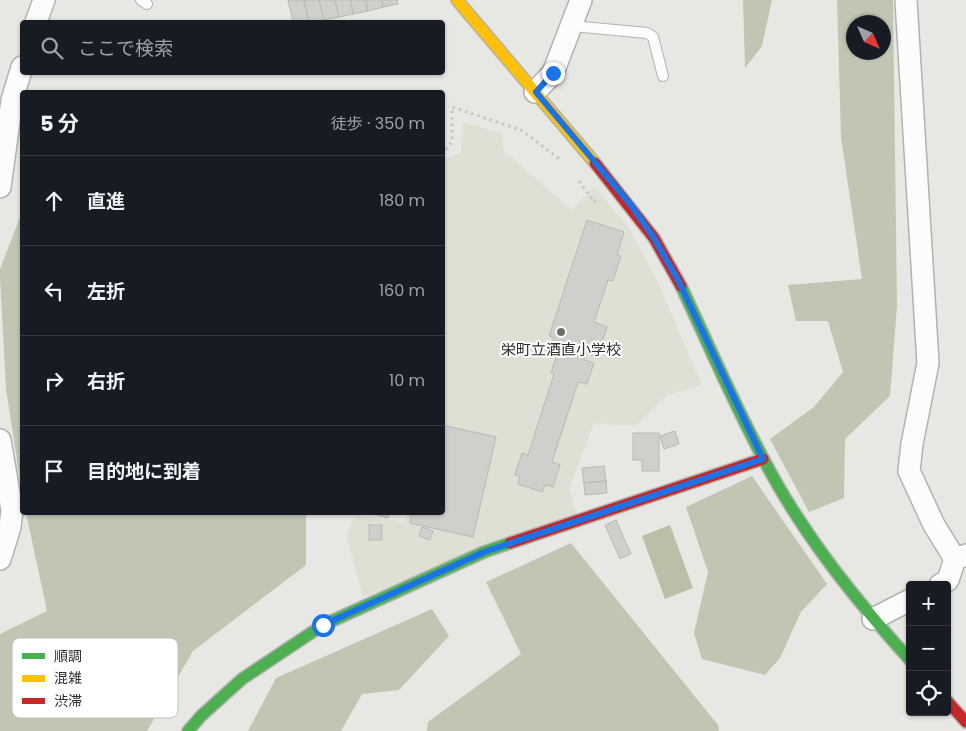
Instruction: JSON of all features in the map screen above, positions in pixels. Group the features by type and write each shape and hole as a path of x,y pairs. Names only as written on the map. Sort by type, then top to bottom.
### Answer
{"street":[{"path":"37,20 44,0"},
{"path":"457,0 613,184 654,238 679,282 763,459 815,544 873,619 906,656"},
{"path":"536,92 553,73 581,0"},
{"path":"906,0 928,363 912,444 909,471 934,525 961,557 946,581"},
{"path":"1,179 12,100 20,74"},
{"path":"0,440 12,510 10,527 0,559"},
{"path":"188,731 242,679 323,625 484,552 763,459"},
{"path":"873,619 906,602"},
{"path":"951,705 966,722"}],"lane":[{"path":"572,26 646,33 653,37 663,76"}],"path":[{"path":"445,151 452,142 452,107 521,130 564,163"},
{"path":"573,174 594,202 613,184"}],"shaded area":[{"path":"743,0 772,0 762,46 745,68"},
{"path":"837,0 893,0 897,306 890,396 845,439 844,498 809,512 770,439 814,407 843,372 828,321 796,321 788,285 862,279 841,137"},
{"name":"栄町立酒直小学校","path":"463,122 502,134 504,151 572,210 594,187 627,225 656,278 702,385 667,395 635,426 594,423 569,489 577,514 363,597 347,537 354,515 405,522 407,515 445,515 445,159 461,153"},
{"path":"20,217 20,479 6,389 0,269"},
{"path":"752,476 827,584 801,612 780,658 765,675 702,659 694,633 708,572 686,507"},
{"path":"26,515 306,515 306,565 193,651 178,677 178,638 12,638 12,718 154,718 147,731 0,731 0,634 47,611"},
{"path":"670,525 693,588 665,599 642,536"},
{"path":"571,543 718,725 719,731 427,731 428,722 521,654 486,582"},
{"path":"432,609 449,636 399,690 362,694 341,731 248,731 276,678"}],"building":[{"path":"288,0 304,0 309,20 293,20"},
{"path":"304,0 319,0 324,20 309,20"},
{"path":"319,0 335,0 339,17 324,20"},
{"path":"335,0 351,0 353,14 339,17"},
{"path":"351,0 366,0 368,11 353,14"},
{"path":"366,0 382,0 383,7 368,11"},
{"path":"382,0 397,0 398,4 383,7"},
{"path":"587,220 624,232 617,255 621,256 613,281 608,280 594,322 607,327 597,357 586,353 584,360 594,363 587,384 578,382 552,462 560,465 553,487 545,485 542,492 518,484 520,477 515,475 522,453 528,455 554,374 551,373 558,351 566,354 568,347 552,342 554,338 549,336"},
{"path":"445,426 496,437 473,537 410,523 411,515 445,515"},
{"path":"675,431 679,444 664,449 660,436"},
{"path":"633,433 659,433 659,471 642,471 642,460 633,460"},
{"path":"604,466 606,481 584,483 582,468"},
{"path":"606,481 607,493 585,495 584,483"},
{"path":"378,515 388,515 388,518"},
{"path":"616,520 631,554 620,559 605,525"},
{"path":"369,525 382,525 382,540 369,540"},
{"path":"422,527 433,531 430,540 419,536"}],"traffic: fast":[{"path":"681,286 752,437 794,512 830,564 906,655"},
{"path":"188,731 201,716 242,679 323,625 484,552 510,543"}],"traffic: slow":[{"path":"457,0 595,163"}],"traffic: jam":[{"path":"595,163 654,238 681,286"},
{"path":"510,543 763,459"},
{"path":"951,705 966,722"}],"place":[{"name":"栄町立酒直小学校","path":"561,332"}],"route":[{"path":"323,625 484,552 763,459 679,282 654,238 631,205 536,92 553,73"}]}
